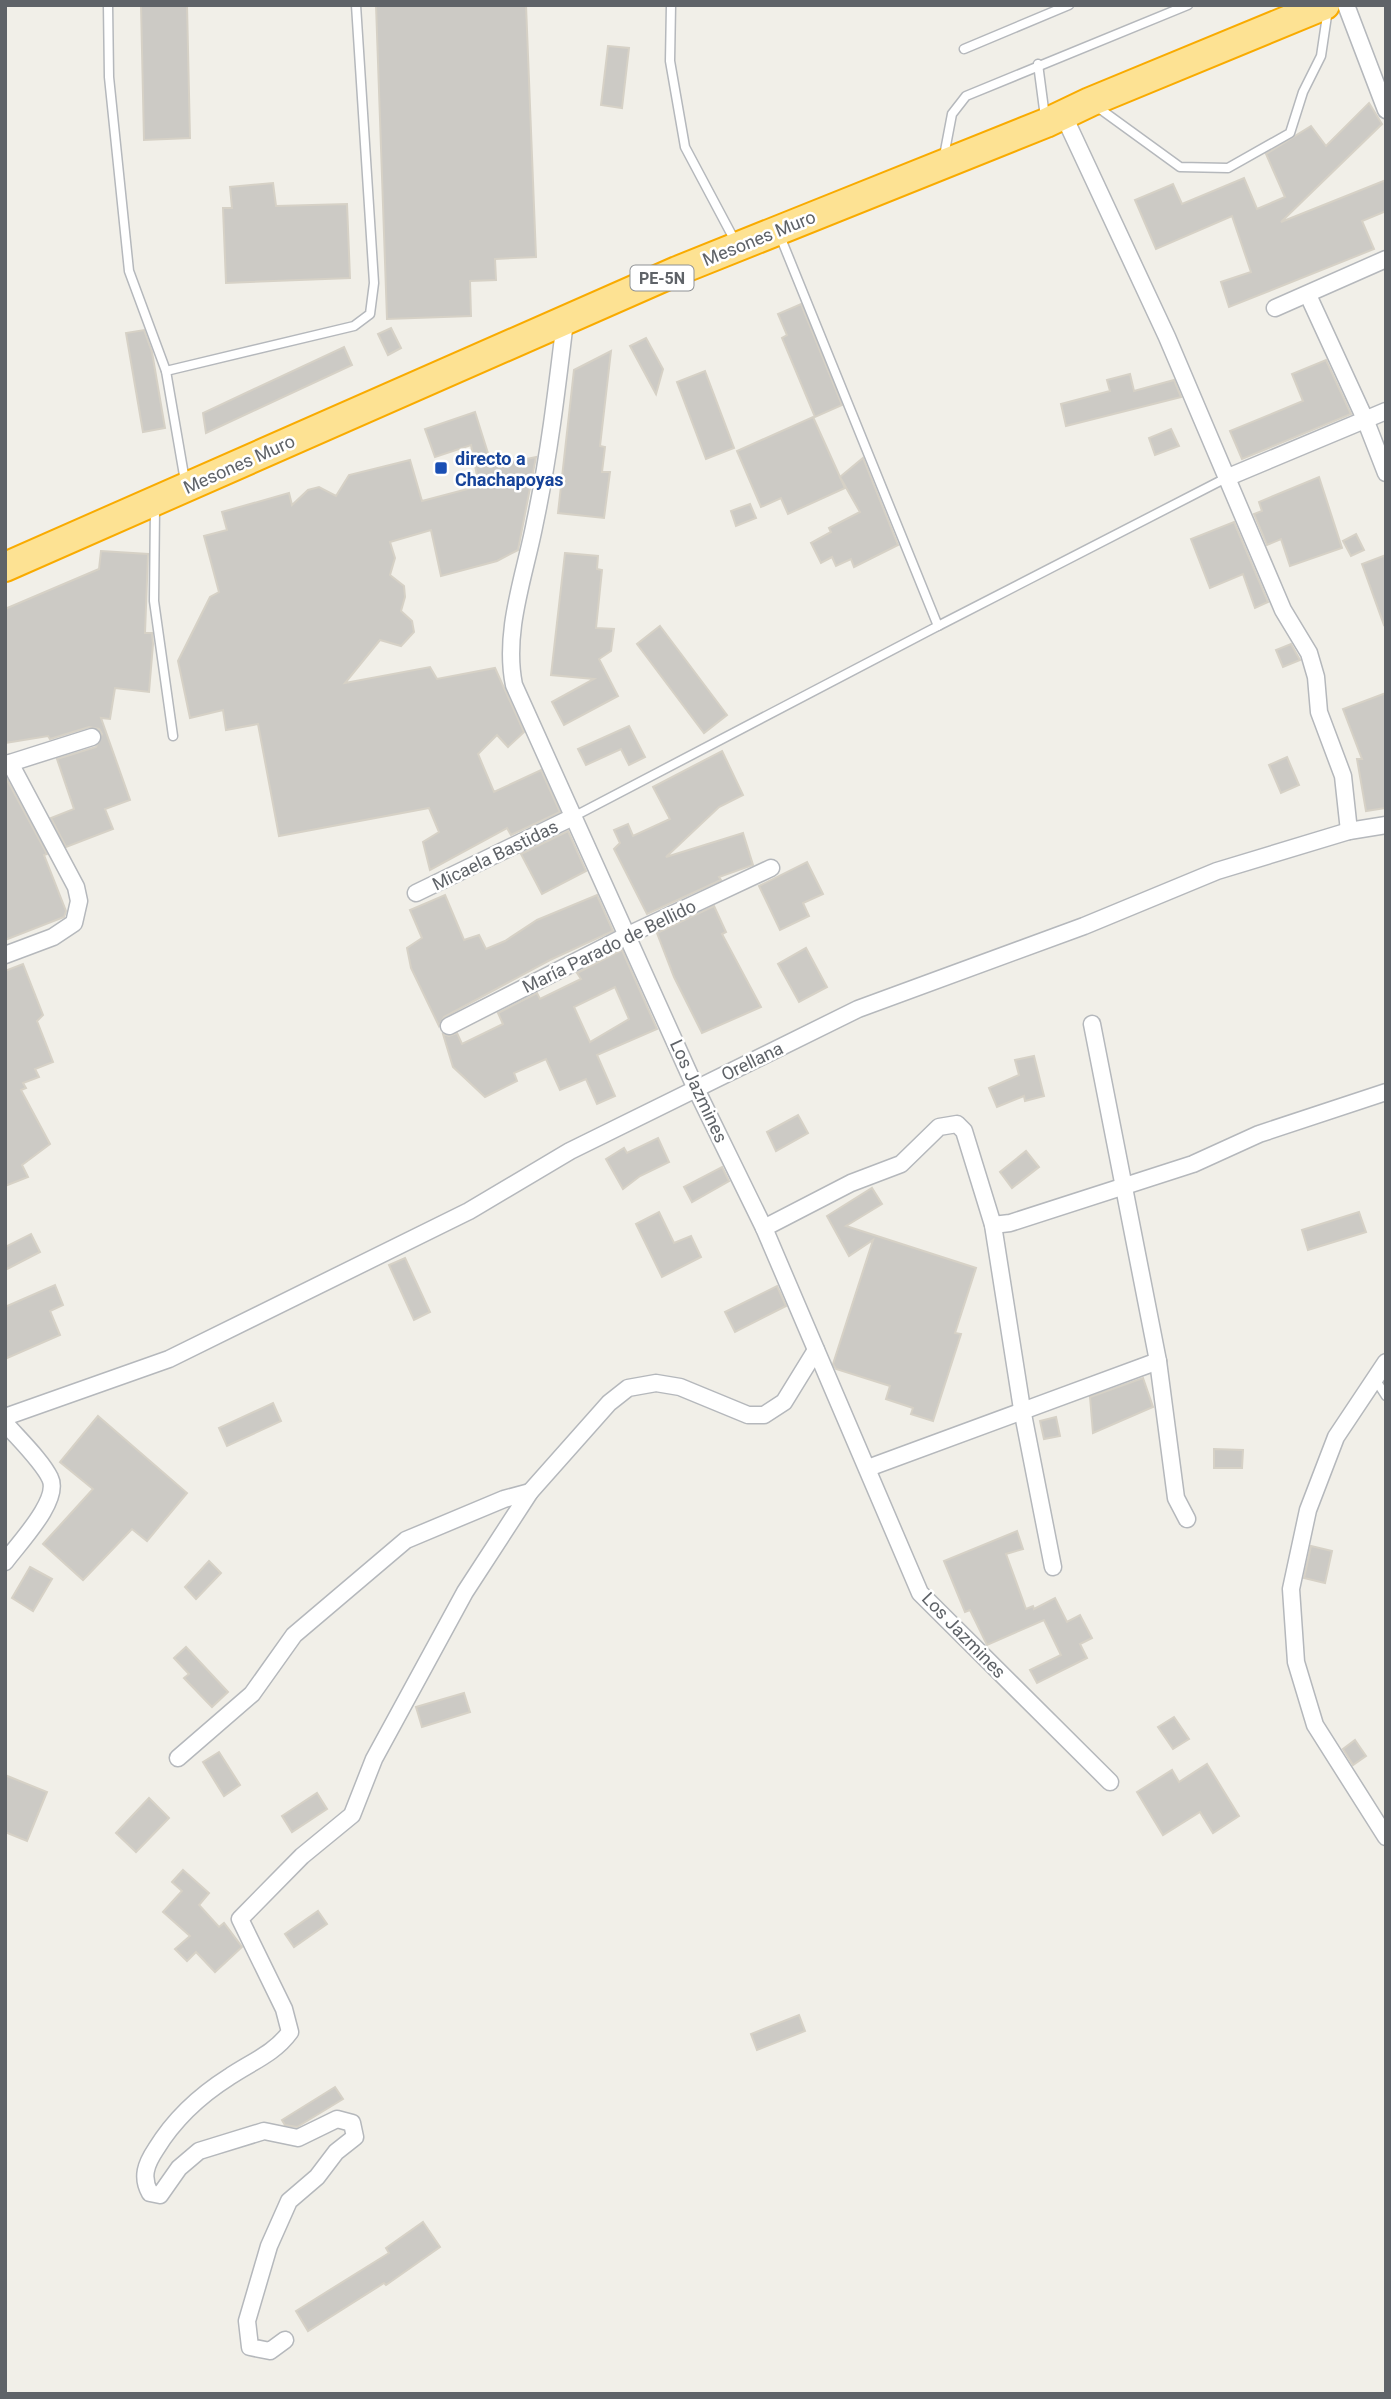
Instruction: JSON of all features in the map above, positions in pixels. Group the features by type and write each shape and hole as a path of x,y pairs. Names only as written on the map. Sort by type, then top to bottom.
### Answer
{"highway":[{"name":"Mesones Muro","path":"5,567 738,247 1327,5"}],"street":[{"path":"1346,5 1386,110"},
{"path":"1055,119 1167,337 1283,610 1309,653 1316,677 1319,712 1343,776 1349,831"},
{"path":"1275,308 1386,259"},
{"path":"1308,295 1365,419 1386,473"},
{"name":"Los Jazmines","path":"565,321 536,520 510,637 509,662 514,685 696,1089 764,1228 920,1593 1110,1782"},
{"path":"1226,478 1386,411"},
{"path":"5,955 53,937 74,923 77,894 7,762 92,737"},
{"name":"Micaela Bastidas","path":"416,893 573,817"},
{"name":"Orellana","path":"5,1417 169,1359 469,1210 570,1151 858,1009 1084,926 1217,871 1349,831 1386,825"},
{"name":"María Parado de Bellido","path":"449,1026 628,935 771,868"},
{"path":"1092,1024 1158,1360 1176,1498 1187,1519"},
{"path":"993,1225 1010,1223 1193,1164 1259,1134 1386,1092"},
{"path":"764,1228 851,1183 901,1164 939,1126 957,1124 964,1130 970,1144 978,1185 993,1225 1022,1409 1053,1567"},
{"path":"285,2340 271,2351 250,2347 247,2321 269,2246 289,2201 317,2178 336,2152 355,2137 352,2123 337,2119 298,2138 264,2131 199,2151 179,2168 160,2195 150,2193 144,2183 147,2162 166,2132 194,2101 278,2048 290,2032 284,2009 240,1919 302,1856 352,1815 374,1759 447,1624 530,1492 609,1403 628,1388 656,1382 681,1387 748,1415 764,1415 784,1402 816,1350"},
{"path":"867,1468 1158,1360"},
{"path":"1386,1362 1336,1437 1308,1510 1291,1589 1296,1662 1315,1725 1386,1837"},
{"path":"5,1423 51,1479 52,1494 45,1510 5,1562"},
{"path":"178,1758 251,1694 294,1635 406,1540 504,1499 530,1492"}],"lane":[{"path":"108,5 109,76 129,271 166,371 187,488"},
{"path":"166,371 354,327 370,314 374,283 356,5"},
{"path":"671,5 670,61 685,147 738,247"},
{"path":"964,49 1069,5"},
{"path":"942,163 952,114 966,96 1038,64 1188,5"},
{"path":"1090,102 1180,167 1228,168 1290,132 1303,92 1321,56 1327,5"},
{"path":"1038,64 1055,119"},
{"path":"778,230 938,626"},
{"path":"573,817 1226,478"},
{"path":"155,502 154,601 173,736"},
{"path":"1374,1377 1386,1396"}],"building":[{"path":"141,5 187,5 190,138 144,140"},
{"path":"376,5 526,5 536,257 495,259 496,280 470,281 471,316 387,319"},
{"path":"608,46 629,48 622,108 601,105"},
{"path":"1369,103 1382,124 1281,222 1386,180 1386,211 1362,221 1374,249 1229,307 1221,282 1251,272 1232,216 1156,249 1135,200 1173,184 1182,204 1244,178 1257,209 1285,197 1266,154 1311,126 1326,146"},
{"path":"273,183 276,206 347,204 350,278 226,283 223,208 232,208 230,187"},
{"path":"801,304 842,405 815,417 782,338 787,335 778,314"},
{"path":"391,328 401,348 388,355 378,334"},
{"path":"144,330 152,352 165,428 143,432 126,333"},
{"path":"646,338 663,369 656,394 630,346"},
{"path":"344,347 352,365 206,433 203,413"},
{"path":"611,351 600,446 605,447 602,472 610,472 604,518 558,513 574,370"},
{"path":"1326,360 1351,414 1242,459 1230,431 1303,401 1292,374"},
{"path":"705,371 734,448 706,459 677,382"},
{"path":"1130,374 1134,391 1174,380 1181,397 1066,426 1061,404 1110,391 1107,380"},
{"path":"475,412 492,466 536,457 518,550 497,561 441,576 431,530 390,542 395,558 390,575 404,586 405,597 401,611 412,621 414,632 401,646 380,640 345,683 430,667 437,679 495,668 524,732 508,747 497,735 478,754 494,792 541,770 560,812 511,835 507,828 430,870 423,842 439,832 429,808 279,836 258,724 226,730 223,710 190,718 178,661 210,597 219,592 204,536 227,530 222,512 289,493 292,505 308,490 319,487 336,496 349,475 410,460 422,501 479,486 471,445 435,457 425,429"},
{"path":"813,417 845,488 788,514 781,498 761,507 737,451"},
{"path":"1171,429 1179,446 1155,455 1149,438"},
{"path":"863,458 898,545 854,567 851,559 836,566 832,557 821,563 811,543 831,532 829,528 860,512 840,477"},
{"path":"1319,477 1342,548 1290,566 1281,539 1267,545 1254,514 1262,511 1259,502"},
{"path":"750,504 756,518 736,526 731,511"},
{"path":"1234,522 1268,602 1255,608 1243,574 1210,588 1191,539"},
{"path":"1356,534 1364,550 1351,556 1343,541"},
{"path":"101,551 148,554 145,633 152,633 153,644 149,692 115,688 110,719 101,718 130,800 105,809 113,829 66,847 51,818 74,809 57,759 96,747 102,734 99,729 89,727 50,739 48,736 5,743 5,609 99,569"},
{"path":"565,553 598,556 597,569 602,570 596,628 614,629 611,651 599,659 618,696 564,725 552,702 594,679 551,675"},
{"path":"1386,555 1386,624 1384,625 1362,564"},
{"path":"660,626 727,715 704,733 637,644"},
{"path":"1291,644 1300,660 1283,667 1276,650"},
{"path":"1386,693 1386,808 1366,811 1357,759 1362,759 1343,709"},
{"path":"629,726 645,757 629,765 621,749 586,765 578,749"},
{"path":"722,751 743,795 719,807 666,857 743,833 753,865 719,877 721,880 647,914 614,849 620,843 614,830 628,824 633,836 670,819 653,787"},
{"path":"1287,757 1299,785 1281,793 1269,765"},
{"path":"5,776 47,854 44,855 66,911 64,917 5,940"},
{"path":"568,831 586,871 542,894 521,854"},
{"path":"807,862 823,894 803,903 809,916 780,930 759,886"},
{"path":"445,895 464,940 479,935 486,949 505,941 537,920 597,895 613,931 550,960 444,1017 439,1026 411,968 407,948 422,938 410,910"},
{"path":"714,906 726,932 722,934 761,1007 702,1033 674,977 657,933"},
{"path":"806,948 827,987 799,1002 778,964"},
{"path":"622,950 657,1029 597,1055 615,1096 597,1104 586,1079 560,1090 546,1059 514,1073 517,1081 485,1097 453,1067 443,1034 449,1036 457,1033 462,1044 503,1024 498,1013 537,993 540,999 581,979 577,973","holes":["615,987 629,1019 590,1042 574,1007"]},
{"path":"23,964 43,1015 37,1021 53,1062 35,1069 39,1077 23,1083 26,1088 21,1090 50,1144 22,1165 28,1177 5,1186 5,971"},
{"path":"1034,1056 1044,1096 1025,1101 1024,1096 997,1107 989,1088 1019,1075 1015,1060"},
{"path":"798,1115 808,1133 776,1151 767,1132"},
{"path":"658,1138 669,1162 640,1176 623,1189 606,1159 624,1148 627,1153"},
{"path":"1026,1151 1039,1167 1012,1188 1000,1172"},
{"path":"722,1167 729,1181 692,1202 684,1187"},
{"path":"872,1188 882,1204 846,1226 976,1268 955,1333 961,1334 933,1421 911,1414 913,1408 886,1399 890,1386 836,1369 833,1364 873,1240 849,1256 827,1216"},
{"path":"659,1212 674,1243 691,1236 701,1257 662,1277 636,1224"},
{"path":"1359,1212 1366,1232 1308,1250 1302,1230"},
{"path":"31,1234 40,1252 5,1270 5,1247"},
{"path":"405,1258 430,1312 414,1320 389,1265"},
{"path":"55,1285 63,1305 50,1311 60,1335 5,1359 5,1307"},
{"path":"777,1286 786,1306 735,1332 725,1312"},
{"path":"1143,1378 1153,1407 1093,1433 1090,1397"},
{"path":"273,1403 281,1421 227,1446 219,1428"},
{"path":"98,1416 187,1493 147,1541 132,1529 83,1580 43,1544 93,1489 60,1462"},
{"path":"1056,1417 1060,1436 1044,1439 1040,1421"},
{"path":"1214,1449 1243,1450 1242,1468 1214,1468"},
{"path":"1017,1531 1023,1549 1006,1554 1026,1609 1033,1606 1034,1609 1055,1598 1067,1622 1080,1615 1092,1638 1080,1644 1087,1658 1037,1683 1030,1670 1061,1655 1044,1620 987,1645 970,1610 965,1612 944,1561"},
{"path":"1311,1546 1332,1551 1325,1583 1304,1578"},
{"path":"209,1561 221,1573 196,1599 185,1587"},
{"path":"30,1567 52,1579 33,1611 12,1598"},
{"path":"186,1647 228,1692 212,1707 184,1678 189,1674 174,1658"},
{"path":"464,1693 470,1712 422,1727 416,1707"},
{"path":"1174,1717 1189,1739 1173,1749 1158,1727"},
{"path":"1355,1740 1366,1756 1353,1765 1343,1749"},
{"path":"219,1752 240,1785 224,1796 203,1762"},
{"path":"1207,1764 1239,1816 1213,1833 1200,1812 1163,1835 1137,1792 1172,1770 1179,1782"},
{"path":"5,1775 47,1792 27,1841 5,1832"},
{"path":"317,1793 327,1809 292,1832 282,1816"},
{"path":"149,1798 169,1818 136,1852 116,1833"},
{"path":"183,1870 209,1893 199,1905 219,1927 224,1923 242,1947 215,1972 196,1952 187,1961 175,1949 190,1936 163,1912 182,1891 172,1882"},
{"path":"318,1911 327,1924 294,1947 285,1934"},
{"path":"799,2015 805,2031 757,2050 751,2034"},
{"path":"335,2087 343,2099 297,2127 285,2125 282,2120"},
{"path":"423,2222 440,2247 386,2285 384,2283 308,2331 296,2311 389,2253 386,2248"}],"place":[{"name":"directo a Chachapoyas","path":"441,468"}]}
